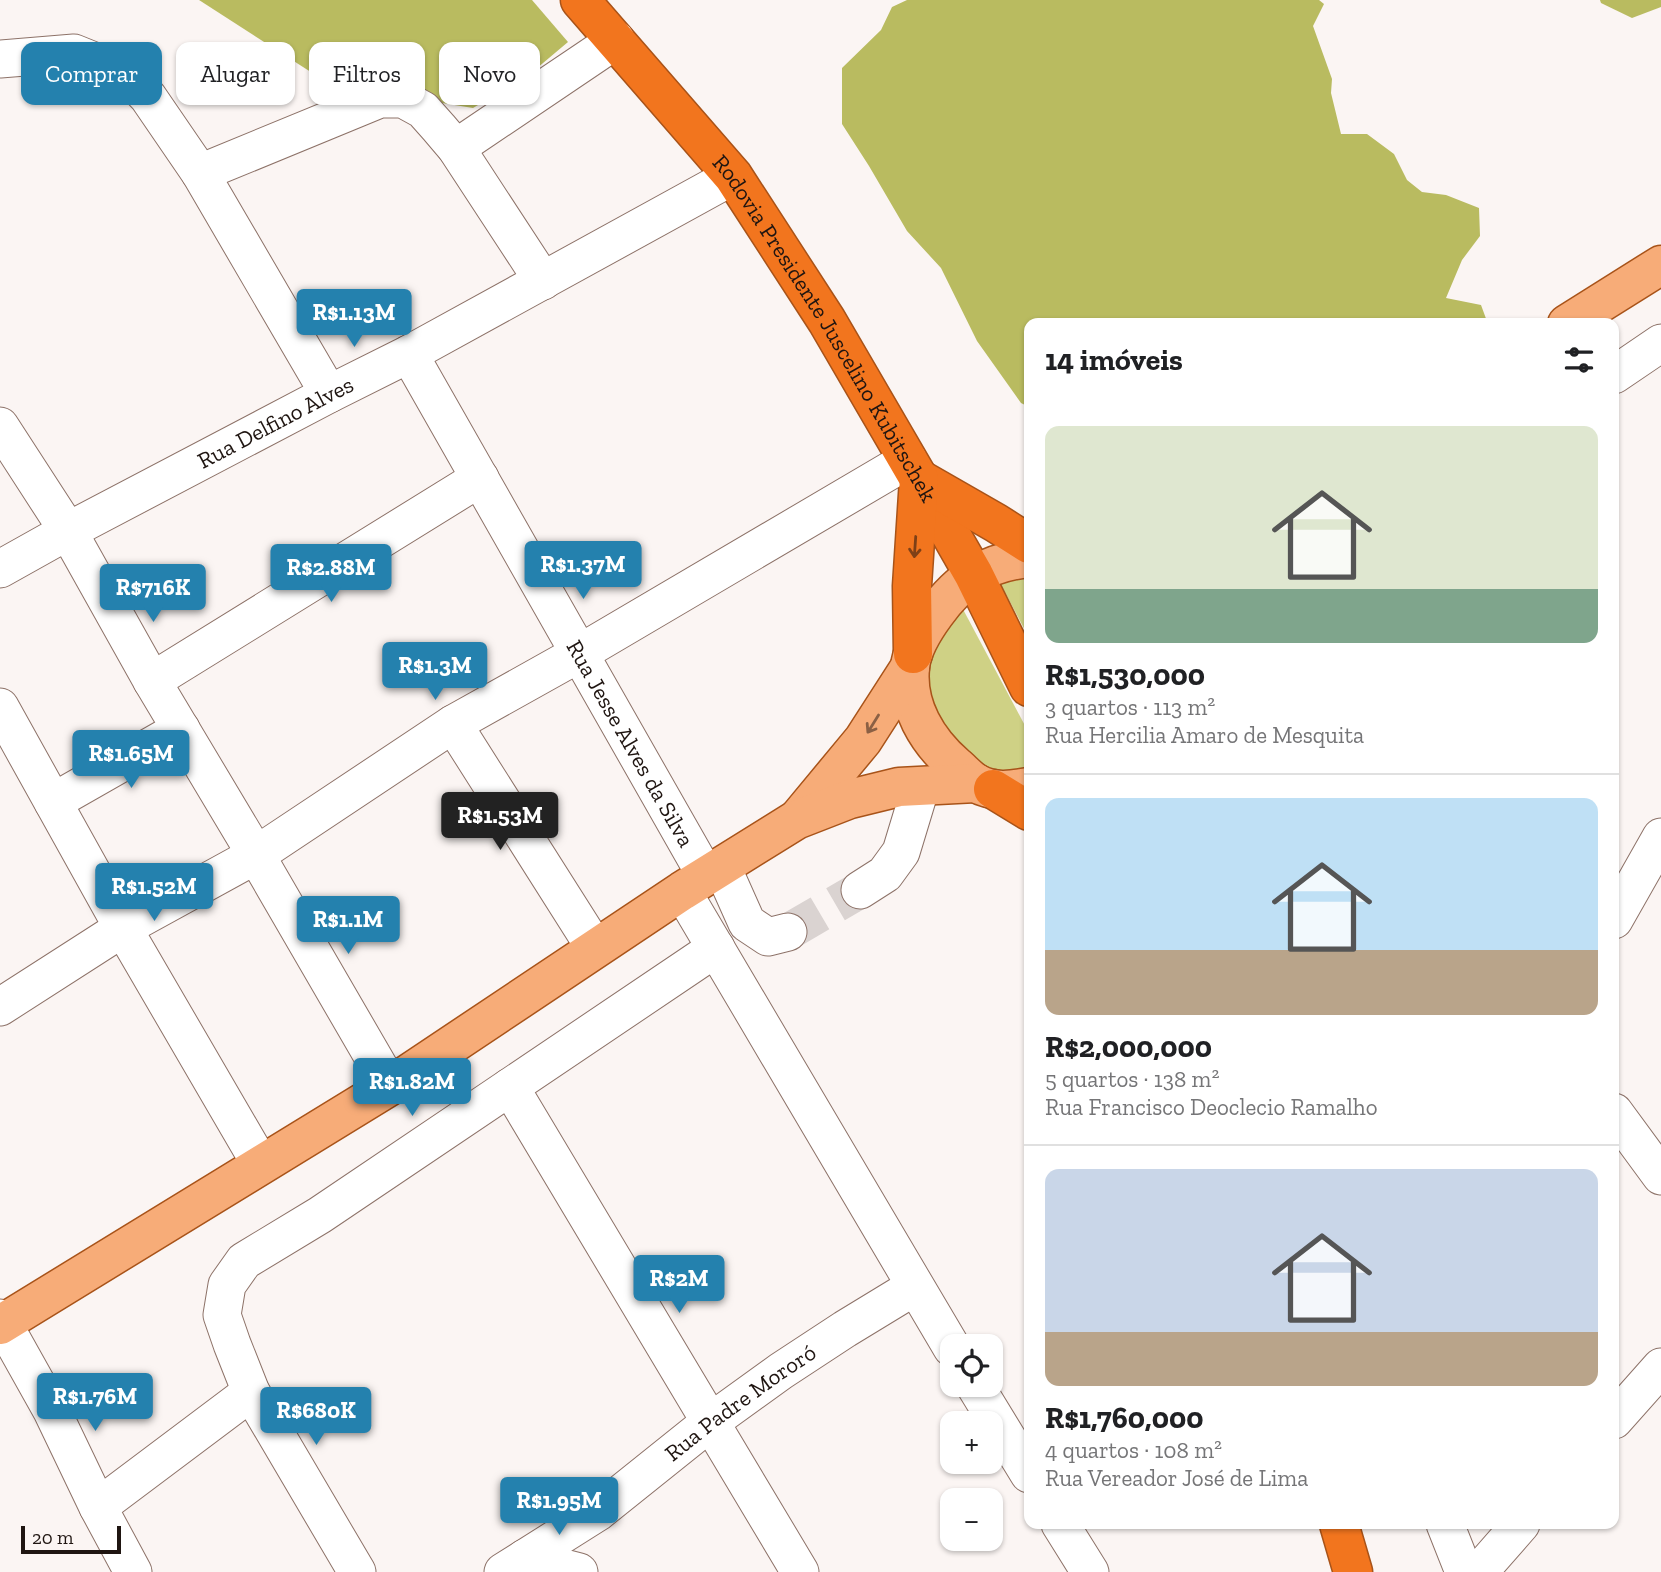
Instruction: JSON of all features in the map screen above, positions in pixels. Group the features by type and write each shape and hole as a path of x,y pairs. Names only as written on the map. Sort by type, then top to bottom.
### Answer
{"highway":[{"name":"Rodovia Presidente Juscelino Kubitschek","path":"580,0 733,176 827,321 914,470 974,575 1024,677"},
{"path":"914,470 1024,541"},
{"path":"911,660 914,470"},
{"path":"999,786 1024,807"},
{"path":"1340,1529 1353,1572"}],"main road":[{"path":"1577,318 1661,265"},
{"path":"796,820 863,740 911,660 928,623 946,598 974,575 992,566 1024,559"},
{"path":"911,660 911,692 923,727 938,749 999,786"},
{"path":"1,1322 390,1086 595,948 796,820 850,799 899,787 999,786"}],"street":[{"path":"456,149 616,40"},
{"path":"0,60 74,53 125,74 148,97 200,173 329,394"},
{"path":"200,173 380,99 403,99 423,110 456,149 543,281"},
{"name":"Rua Delfino Alves","path":"0,569 409,354 733,176"},
{"path":"1619,372 1661,343"},
{"name":"Rua Jesse Alves da Silva","path":"409,354 580,653 703,878 716,948 943,1334"},
{"path":"0,426 68,531 152,681 390,1086"},
{"path":"0,1007 123,928 256,855 453,724 914,470"},
{"path":"152,681 480,478"},
{"path":"0,707 123,928 261,1165"},
{"path":"453,724 595,948"},
{"path":"53,802 181,729"},
{"path":"860,890 885,874 901,852 921,786"},
{"path":"1619,912 1656,854"},
{"path":"703,878 747,923 768,937 788,932"},
{"path":"357,1572 251,1392 222,1315 226,1285 244,1261 320,1214 716,948"},
{"path":"510,1087 800,1572"},
{"path":"1619,1119 1661,1176"},
{"name":"Rua Padre Mororó","path":"514,1565 598,1512 709,1423 781,1371 914,1287"},
{"path":"1,1322 52,1411 98,1507 134,1572"},
{"path":"1619,1414 1661,1367"},
{"path":"98,1507 251,1392"},
{"path":"982,1397 1024,1466"},
{"path":"1063,1529 1090,1572"},
{"path":"1447,1529 1464,1572"},
{"path":"1479,1572 1517,1529"},
{"path":"514,1565 579,1572"}],"green space":[{"path":"1024,574 1024,628 997,577"},
{"path":"957,598 1024,724 1024,775 1005,774 983,767 947,741 922,679"}],"shaded area":[{"path":"199,0 532,0 568,42 540,66 540,42 439,42 439,102 425,100 425,42 309,42 309,71 295,62 295,42 264,42"},
{"path":"907,0 1319,0 1324,4 1313,26 1332,79 1331,93 1341,134 1367,134 1394,154 1407,180 1422,192 1446,195 1479,208 1480,236 1462,260 1446,298 1481,305 1486,318 1024,318 1024,404 1021,403 977,341 941,268 907,231 842,124 842,68 881,30 892,7"},
{"path":"1600,0 1661,0 1661,7 1632,18 1601,3"},
{"path":"454,105 478,105 473,108"}],"tunnel":[{"path":"788,932 860,890"}]}
